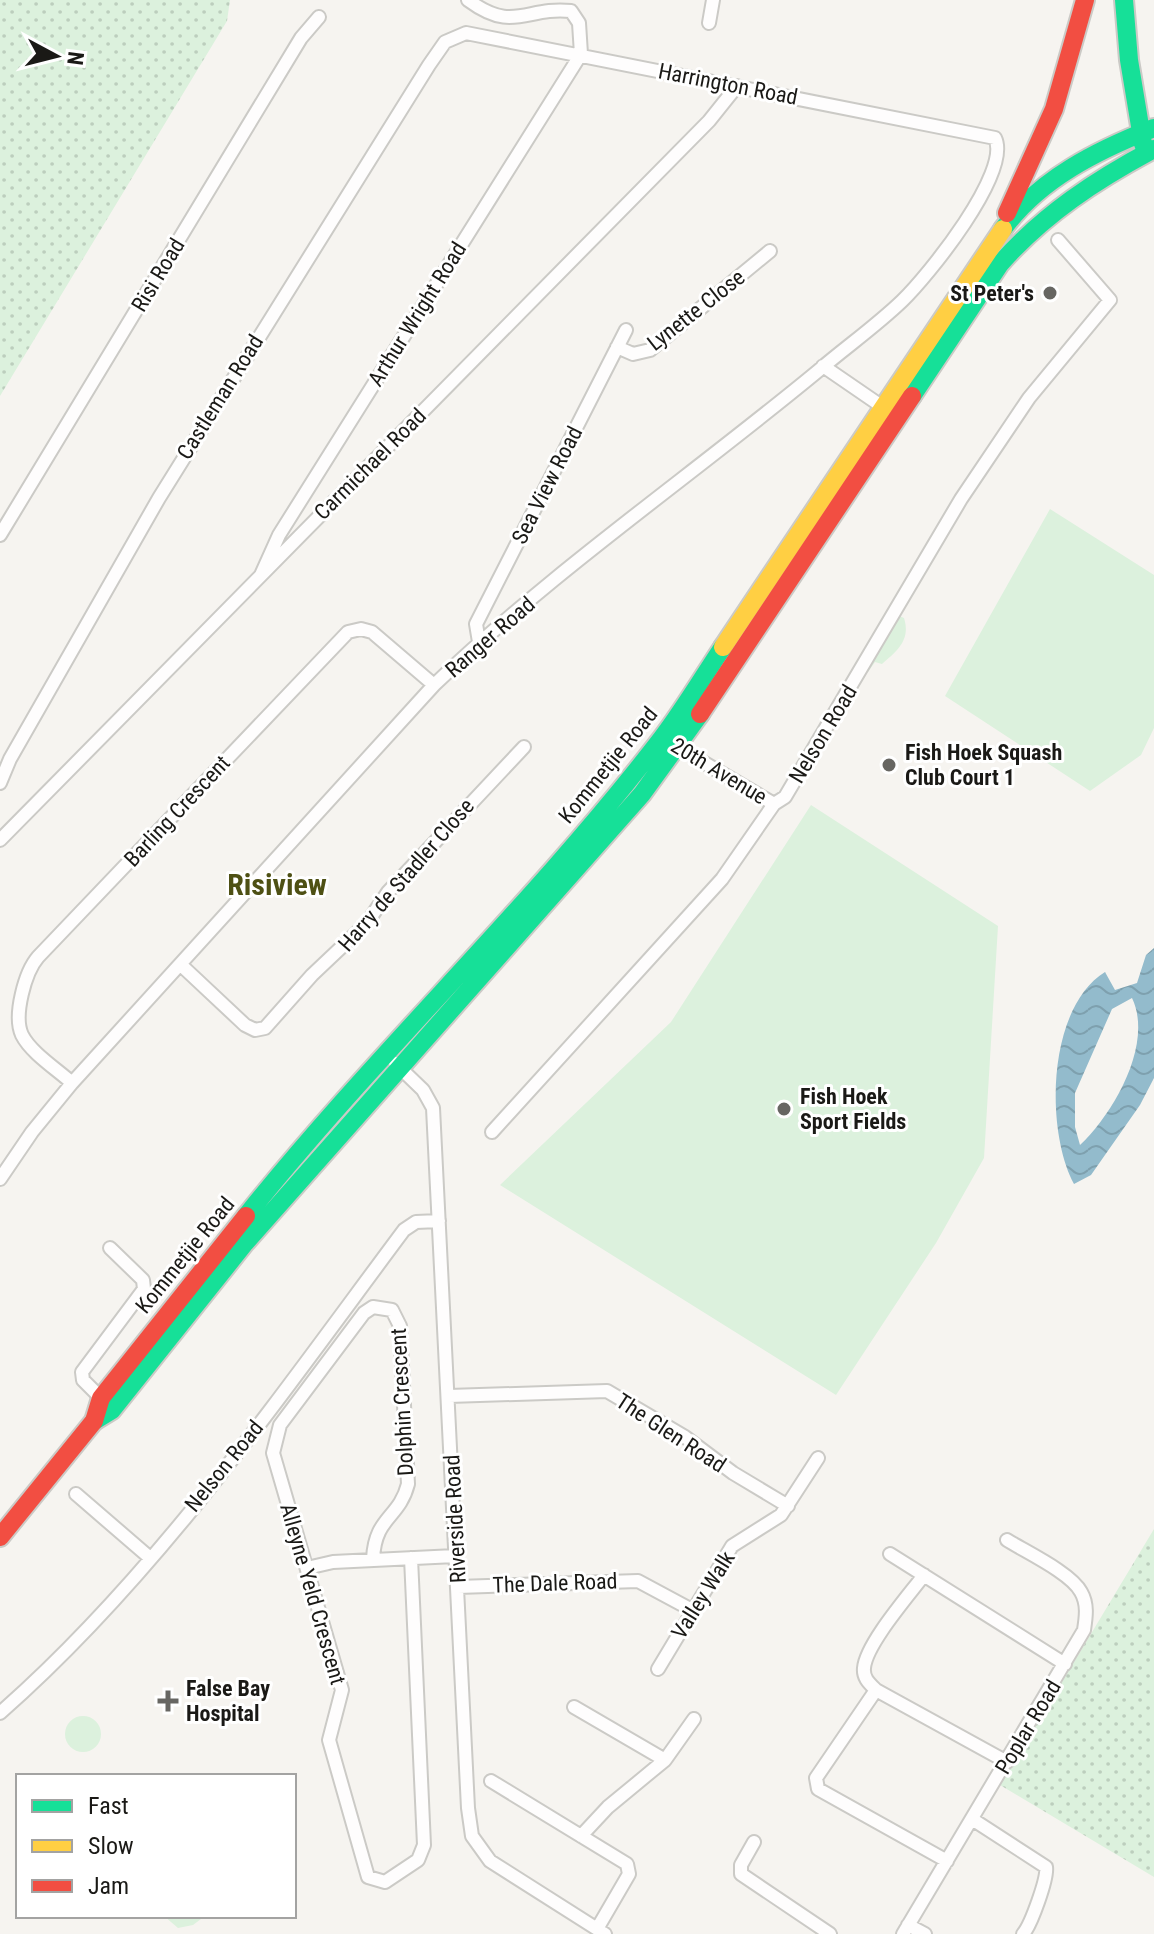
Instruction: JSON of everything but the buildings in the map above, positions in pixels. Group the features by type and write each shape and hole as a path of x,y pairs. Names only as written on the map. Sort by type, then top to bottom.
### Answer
{"main road":[{"path":"982,257 1027,176 1062,95 1085,0"},
{"name":"Kommetjie Road","path":"891,412 1020,240 1072,194 1150,151 1124,0"},
{"name":"Kommetjie Road","path":"0,1537 94,1421 112,1410 245,1243 642,794 671,743 891,412 982,257 1037,193 1100,152 1147,130"},
{"name":"Kommetjie Road","path":"94,1421 101,1398 295,1155 671,743"}],"street":[{"path":"468,0 482,11 511,19 571,11 579,23 581,54"},
{"path":"709,23 713,0"},
{"name":"Risi Road","path":"0,535 301,38 319,17"},
{"name":"Harrington Road","path":"466,33 990,135"},
{"name":"Castleman Road","path":"0,783 86,624 216,402 441,47 457,35 466,33"},
{"name":"Arthur Wright Road","path":"260,578 279,535 581,54"},
{"name":"Carmichael Road","path":"0,840 709,121 737,86"},
{"name":"Ranger Road","path":"0,1179 32,1132 72,1083 434,685 479,642 903,300 941,255 992,176 998,147 990,135"},
{"name":"Nelson Road","path":"492,1132 722,879 774,804 785,797 961,499 1007,430 1110,300 1058,240"},
{"name":"Lynette Close","path":"617,347 633,354 650,350 770,251"},
{"name":"Sea View Road","path":"479,642 476,624 626,330"},
{"path":"823,366 891,412"},
{"name":"Barling Crescent","path":"72,1083 29,1043 21,1031 25,980 38,957 348,632 361,629 372,632 434,685"},
{"name":"20th Avenue","path":"671,743 774,804"},
{"name":"Harry de Stadler Close","path":"181,965 245,1025 255,1030 265,1028 312,975 367,923 388,892 524,747"},
{"name":"Riverside Road","path":"385,1055 423,1090 433,1108 468,1808 472,1836 490,1861 593,1930"},
{"name":"Nelson Road","path":"0,1713 66,1654 236,1453 404,1230 416,1222 439,1221"},
{"path":"101,1398 83,1380 82,1372 144,1289 143,1280 110,1248"},
{"name":"Dolphin Crescent","path":"280,1425 364,1313 373,1307 392,1310 400,1326 408,1484 400,1503 376,1533 373,1559"},
{"name":"The Glen Road","path":"449,1396 588,1389 607,1391 695,1444 733,1473 788,1506"},
{"name":"Alleyne Yeld Crescent","path":"280,1425 273,1453 342,1690 329,1740 368,1877 385,1882 418,1860 424,1845 411,1558"},
{"name":"Valley Walk","path":"658,1669 732,1546 775,1520 788,1506 818,1458"},
{"path":"76,1494 149,1557"},
{"name":"Poplar Road","path":"905,1929 1084,1630 1087,1610 1081,1592 1070,1580 1007,1540"},
{"path":"890,1554 1065,1664"},
{"path":"307,1568 373,1559 455,1556"},
{"path":"924,1575 867,1657 864,1673 876,1690 1007,1762"},
{"name":"The Dale Road","path":"458,1587 638,1581 692,1610"},
{"path":"876,1690 816,1778 818,1789 947,1861"},
{"path":"574,1707 665,1760"},
{"path":"581,1836 608,1807 665,1760 694,1719"},
{"path":"491,1781 621,1859 629,1869 593,1930"},
{"path":"972,1819 1046,1867 1048,1877 1036,1900 1029,1928 1023,1934"},
{"path":"754,1842 741,1865 741,1874 830,1934"},
{"path":"905,1929 925,1934"}],"green space":[{"path":"0,0 230,0 227,21 0,396"},
{"path":"1050,509 1154,575 1154,728 1141,755 1090,791 945,696"},
{"path":"897,615 904,618 904,639 882,664 875,662 865,672"},
{"name":"Fish Hoek Sport Fields","path":"811,805 998,926 984,1158 936,1243 836,1395 500,1185 671,1022"},
{"path":"1154,1529 1154,1877 1000,1785"},
{"path":"83,1716 96,1721 101,1734 96,1747 83,1752 70,1747 65,1734 70,1721"},
{"path":"166,1918 202,1918 193,1925 178,1928"}],"water":[{"path":"1154,948 1154,1078 1140,1105 1091,1175 1074,1184 1058,1133 1057,1071 1062,1041 1072,1013 1086,989 1105,972 1115,990 1137,983 1146,955","holes":["1132,998 1138,1036 1127,1077 1105,1115 1080,1145 1075,1127 1075,1093 1112,1009"]}],"traffic: fast":[{"path":"1124,0 1129,60 1143,144"},
{"path":"1003,229 1034,195 1071,168 1154,128"},
{"path":"912,396 1000,264 1017,246 1072,199 1154,149"},
{"path":"246,1216 296,1155 613,800 670,727 723,647"},
{"path":"94,1421 112,1410 245,1243 642,794 700,714"}],"traffic: slow":[{"path":"723,647 1003,229"}],"traffic: jam":[{"path":"1007,213 1054,109 1085,0"},
{"path":"700,714 912,396"},
{"path":"0,1537 94,1421 101,1398 246,1216"}],"place":[{"name":"St Peter's","path":"1050,293"},
{"name":"Fish Hoek Squash Club Court 1","path":"889,765"},
{"name":"Fish Hoek Sport Fields","path":"784,1109"},
{"name":"False Bay Hospital","path":"168,1701"}],"district":[{"name":"Risiview","path":"277,884"}]}
